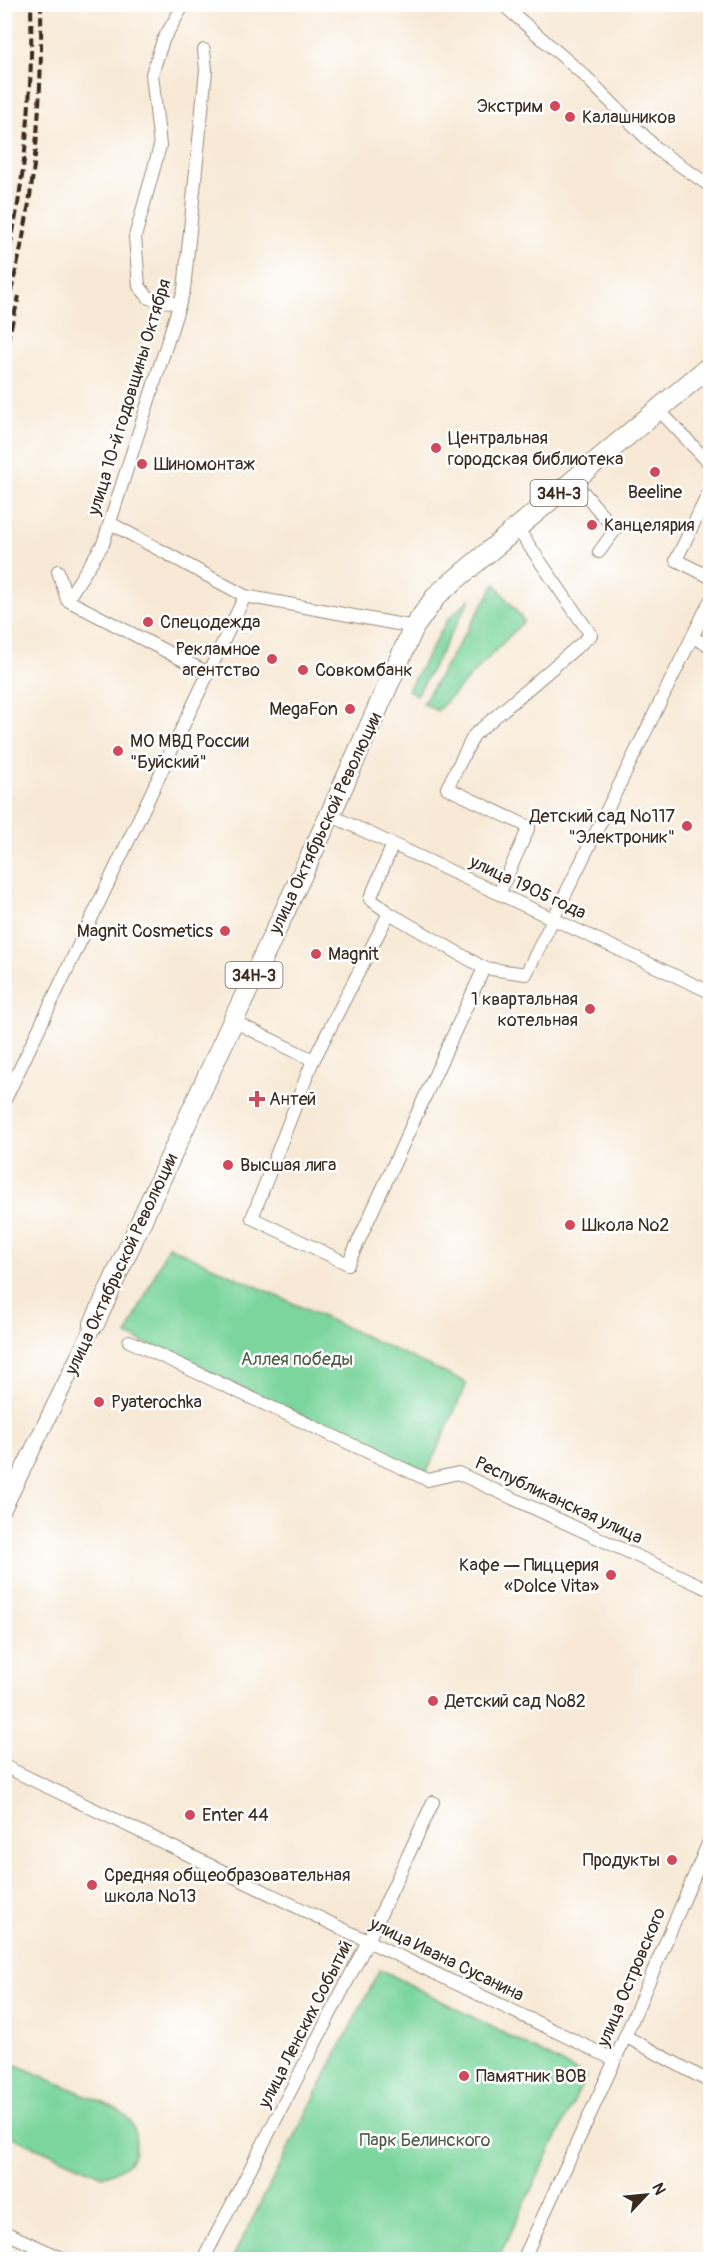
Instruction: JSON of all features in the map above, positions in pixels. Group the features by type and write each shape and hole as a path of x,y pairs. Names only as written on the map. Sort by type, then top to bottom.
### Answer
{"main road":[{"name":"улица Октябрьской Революции","path":"94,1324 330,815 414,627 437,595 711,366"}],"street":[{"path":"179,304 149,298 139,286 135,237 160,146 152,74 163,40 183,6 199,4"},
{"path":"502,4 585,75 658,150 711,186"},
{"name":"улица 10-й годовщины Октября","path":"67,600 103,544 184,290 206,70 204,50"},
{"path":"658,410 711,464"},
{"path":"574,481 615,530 599,552"},
{"path":"711,490 676,560 711,577"},
{"path":"110,523 245,596 414,627"},
{"path":"500,894 529,827 447,788 474,735 591,635 517,528"},
{"path":"58,572 67,600 208,672"},
{"path":"4,1102 245,596"},
{"path":"393,844 370,900 484,968 526,974 711,601"},
{"path":"694,638 711,646"},
{"name":"улица 1905 года","path":"330,815 711,992"},
{"path":"389,913 312,1063 252,1218 348,1264 484,968"},
{"path":"233,1022 314,1060 312,1063"},
{"name":"улица Октябрьской Революции","path":"4,1508 94,1324"},
{"name":"Республиканская улица","path":"129,1341 428,1480 458,1473 711,1590"},
{"name":"улица Ивана Сусанина","path":"4,1766 615,2060"},
{"name":"улица Ленских Событий","path":"203,2259 368,1941 433,1802"},
{"name":"улица Островского","path":"523,2259 615,2060 711,1839"},
{"path":"625,2037 711,2082"},
{"path":"4,2232 66,2259"}],"green space":[{"path":"495,584 524,621 437,711 423,703"},
{"path":"471,598 417,695 408,690 448,619"},
{"name":"Аллея победы","path":"168,1246 467,1383 427,1472 127,1335"},
{"name":"Парк Белинского","path":"380,1969 586,2076 498,2259 232,2259"},
{"path":"5,2060 124,2114 131,2122 136,2142 130,2161 123,2167 103,2176 5,2134"}],"railway":[{"path":"4,273 17,207 26,140 31,71 31,4"},
{"path":"4,318 21,247 36,150 41,63 41,4"},
{"path":"4,355 19,296"}],"place":[{"name":"Экстрим","path":"555,106"},
{"name":"Калашников","path":"570,117"},
{"name":"Центральная городская библиотека","path":"436,448"},
{"name":"Шиномонтаж","path":"142,464"},
{"name":"Beeline","path":"655,472"},
{"name":"Канцелярия","path":"592,525"},
{"name":"Спецодежда","path":"148,622"},
{"name":"Рекламное агентство","path":"272,659"},
{"name":"Совкомбанк","path":"303,670"},
{"name":"MegaFon","path":"350,709"},
{"name":"МО МВД России \"Буйский\"","path":"118,751"},
{"name":"Детский сад №117 \"Электроник\"","path":"687,826"},
{"name":"Magnit Cosmetics","path":"225,931"},
{"name":"Magnit","path":"316,954"},
{"name":"1 квартальная котельная","path":"590,1009"},
{"name":"Антей","path":"257,1099"},
{"name":"Высшая лига","path":"228,1165"},
{"name":"Школа №2","path":"570,1225"},
{"name":"Pyaterochka","path":"99,1402"},
{"name":"Кафе — Пиццерия «Dolce Vita»","path":"611,1575"},
{"name":"Детский сад №82","path":"433,1701"},
{"name":"Enter 44","path":"190,1815"},
{"name":"Продукты","path":"672,1860"},
{"name":"Средняя общеобразовательная школа №13","path":"92,1885"},
{"name":"Памятник ВОВ","path":"464,2076"}]}
